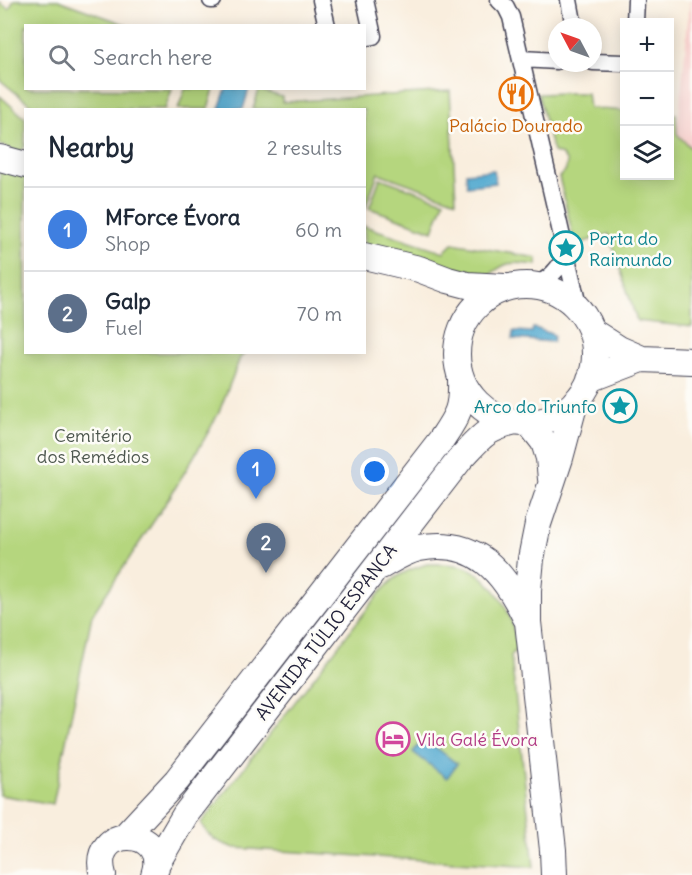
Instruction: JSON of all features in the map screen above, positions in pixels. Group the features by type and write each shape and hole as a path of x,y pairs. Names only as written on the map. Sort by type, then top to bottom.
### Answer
{"main road":[{"path":"0,158 24,164"},
{"path":"366,256 419,269 467,285 505,287 522,284 553,290 567,298 585,320 619,349 642,359 692,361"},
{"path":"419,269 443,290 454,305 462,327"},
{"path":"505,287 487,296 472,310 462,327 457,345 457,363 470,396 483,408 498,417 522,422 545,420 561,413 575,402 590,379 594,363 594,347 585,320"},
{"path":"590,379 642,359"},
{"name":"AVENIDA TÚLIO ESPANCA","path":"125,836 177,780 425,462 456,416 462,399 462,380"},
{"path":"554,875 528,622 528,590 538,524 560,458 575,402"},
{"path":"522,422 544,442 552,482"},
{"name":"AVENIDA TÚLIO ESPANCA","path":"155,869 185,815 461,458 485,432 497,426 522,422"},
{"path":"375,569 418,549 442,546 460,549 476,555 494,568 507,583 528,622"},
{"name":"AVENIDA TÚLIO ESPANCA","path":"100,872 101,860 109,844 125,836 135,836 150,846 155,854 155,869"}],"street":[{"path":"321,0 327,24"},
{"path":"364,0 373,36 366,38"},
{"path":"499,0 511,17 566,256 585,320"},
{"path":"569,0 572,18"},
{"path":"635,18 636,0"},
{"path":"522,59 548,60"},
{"path":"602,62 620,63"},
{"path":"536,285 547,280 556,272 566,256"}],"shaded area":[{"path":"690,0 692,0 692,149 677,134"}],"green space":[{"path":"14,0 58,0 124,24 24,24 24,90 172,90 165,108 35,108 0,80 0,3 9,9"},
{"path":"185,90 214,90 208,108 178,108"},
{"path":"259,90 282,97 282,102 450,91 456,201 378,173 366,205 366,108 253,108"},
{"path":"587,93 589,108 620,111 620,180 674,180 674,114 676,114 677,134 692,149 692,327 637,321 609,234 575,245 559,177 566,170 567,162 562,155 553,152 538,94"},
{"path":"0,96 24,117 24,147 20,153 0,145"},
{"name":"Cemitério dos Remédios","path":"0,167 24,176 24,354 244,354 240,358 219,412 205,438 171,495 92,615 53,804 0,795"},
{"path":"380,178 444,201 433,231 369,208"},
{"path":"366,227 444,252 453,243 537,258 537,265 521,263 505,265 487,277 366,248"},
{"name":"Vila Galé Évora","path":"427,564 456,565 473,570 493,589 504,604 511,620 517,648 511,656 534,867 235,848 211,837 201,823 378,595 400,575"}],"water":[{"path":"226,90 249,90 243,108 219,108"},
{"path":"494,170 496,183 467,186 466,173"},
{"path":"533,328 554,335 553,342 513,339 514,331 532,332"},
{"path":"424,738 457,764 447,778 413,752"}],"place":[{"name":"Palácio Dourado","path":"516,94"},
{"name":"Porta do Raimundo","path":"566,248"},
{"name":"Arco do Triunfo","path":"620,406"},
{"name":"MForce Évora","path":"256,499"},
{"name":"Galp","path":"266,573"},
{"name":"Vila Galé Évora","path":"393,739"}]}
